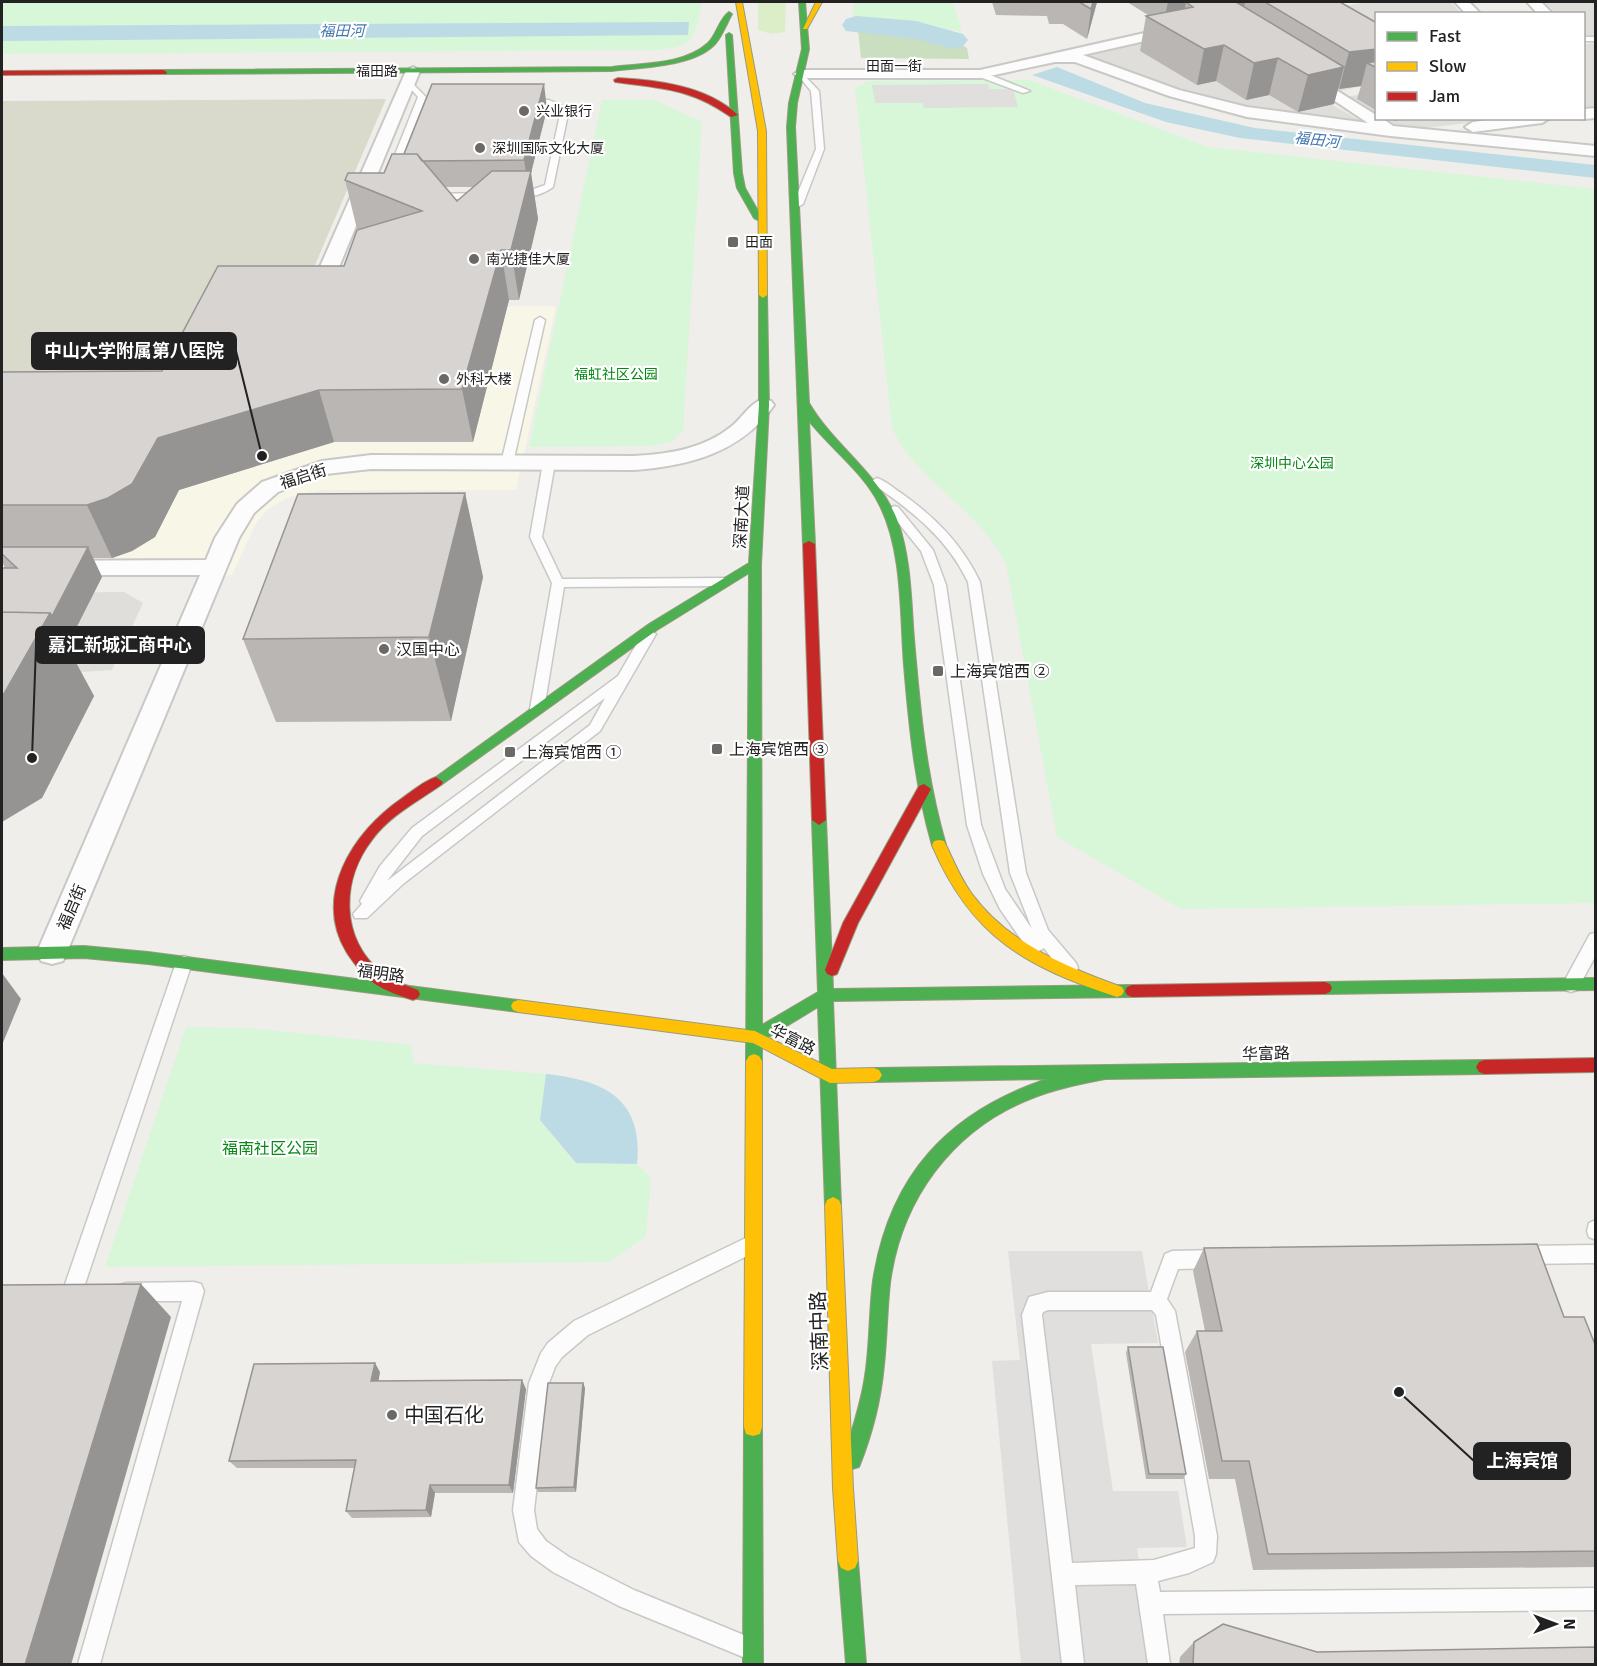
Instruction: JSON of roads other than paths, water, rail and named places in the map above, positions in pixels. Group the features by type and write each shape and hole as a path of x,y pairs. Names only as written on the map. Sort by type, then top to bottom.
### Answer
{"main road":[{"path":"802,2 806,28 802,69 793,93 791,124 797,207 826,995"},
{"path":"806,28 819,2"},
{"path":"735,6 734,115 741,188 762,225"},
{"name":"福田路","path":"2,84 410,76 612,69 670,61 692,56 709,48 735,6"},
{"name":"深南大道","path":"735,6 750,48 762,130 764,405 755,565 754,1037"},
{"name":"福田路","path":"2,73 410,76 641,82 663,85 716,101 734,115"},
{"path":"803,402 820,432 868,477 882,496 898,538 924,789 938,845 952,878 970,904 1023,953 1052,970 1084,983 1117,991"},
{"path":"412,994 376,976 351,948 340,928 338,902 347,872 366,837 393,812 653,627 755,565"},
{"path":"826,995 835,957 849,924 914,814 924,789"},
{"name":"福明路","path":"2,954 52,952 114,954 754,1037"},
{"name":"华富路","path":"754,1037 826,995 1596,984"},
{"name":"深南中路","path":"826,995 843,1488 856,1665"},
{"path":"753,1657 754,1037"},
{"name":"华富路","path":"754,1037 830,1076 1596,1065"},
{"path":"843,1488 871,1394 884,1267 905,1199 916,1181 940,1149 988,1112 1056,1081 1105,1072"}],"street":[{"name":"田面一街","path":"802,69 983,70 1192,27"},
{"path":"1051,57 1077,58 1205,103 1247,112 1420,134 1596,151"},
{"path":"1290,65 1390,130"},
{"path":"312,306 410,76"},
{"path":"1339,96 1358,93"},
{"path":"1420,134 1527,120"},
{"name":"福启街","path":"52,952 214,567 234,525 245,510 270,487 322,468 353,464 647,462 687,456 734,436 754,420 764,405"},
{"path":"2,568 214,567"}],"lane":[{"path":"797,207 819,149 815,91 802,69"},
{"path":"983,70 1026,91"},
{"path":"390,177 422,97 410,76"},
{"path":"502,196 524,196 549,186 565,109 549,102 514,102"},
{"path":"420,103 432,103"},
{"path":"425,197 491,196"},
{"path":"507,463 540,320"},
{"path":"537,709 558,583 536,537 549,463"},
{"path":"868,477 937,528 967,564 974,582 1018,873 1041,933 1059,957 1084,983"},
{"path":"882,496 918,536 938,576 974,825 987,868 1012,916 1028,937 1053,962 1084,983"},
{"path":"558,583 726,582"},
{"path":"362,914 398,880 596,728 653,627"},
{"path":"351,948 362,914 385,870 417,832 625,676"},
{"path":"1571,984 1596,939"},
{"path":"72,1293 184,963"},
{"path":"753,1657 622,1596 546,1556 534,1547 527,1534 525,1503 538,1385 548,1357 559,1343 581,1328 754,1242"},
{"path":"1502,1256 1596,1254"},
{"path":"1157,1301 1172,1260 1231,1259"},
{"path":"49,1293 194,1291 89,1665"},
{"path":"1063,1574 1146,1574 1192,1562 1205,1554 1206,1536 1166,1311 1157,1301 1048,1301 1036,1304 1032,1315 1073,1665"},
{"path":"1146,1574 1159,1665"},
{"path":"1150,1603 1596,1599"}],"water":[{"path":"689,22 688,35 2,41 2,26"},
{"path":"1057,67 1145,103 1255,128 1595,165 1595,178 1240,138 1166,122 1032,75"},
{"path":"546,1074 585,1081 616,1096 634,1123 637,1164 576,1163 540,1120"}],"waterway":[{"name":"福田河","path":"856,25 916,30 953,40"}],"place":[{"name":"兴业银行","path":"524,111"},
{"name":"深圳国际文化大厦","path":"480,148"},
{"name":"田面","path":"733,242"},
{"name":"南光捷佳大厦","path":"474,259"},
{"name":"外科大楼","path":"444,379"},
{"name":"中山大学附属第八医院","path":"262,456"},
{"name":"汉国中心","path":"384,649"},
{"name":"上海宾馆西 ②","path":"938,671"},
{"name":"上海宾馆西 ③","path":"717,749"},
{"name":"上海宾馆西 ①","path":"510,752"},
{"name":"嘉汇新城汇商中心","path":"32,758"},
{"name":"上海宾馆","path":"1399,1392"},
{"name":"中国石化","path":"392,1415"}],"park label":[{"name":"福虹社区公园","path":"616,374"},
{"name":"深圳中心公园","path":"1292,463"},
{"name":"福南社区公园","path":"270,1148"}]}
